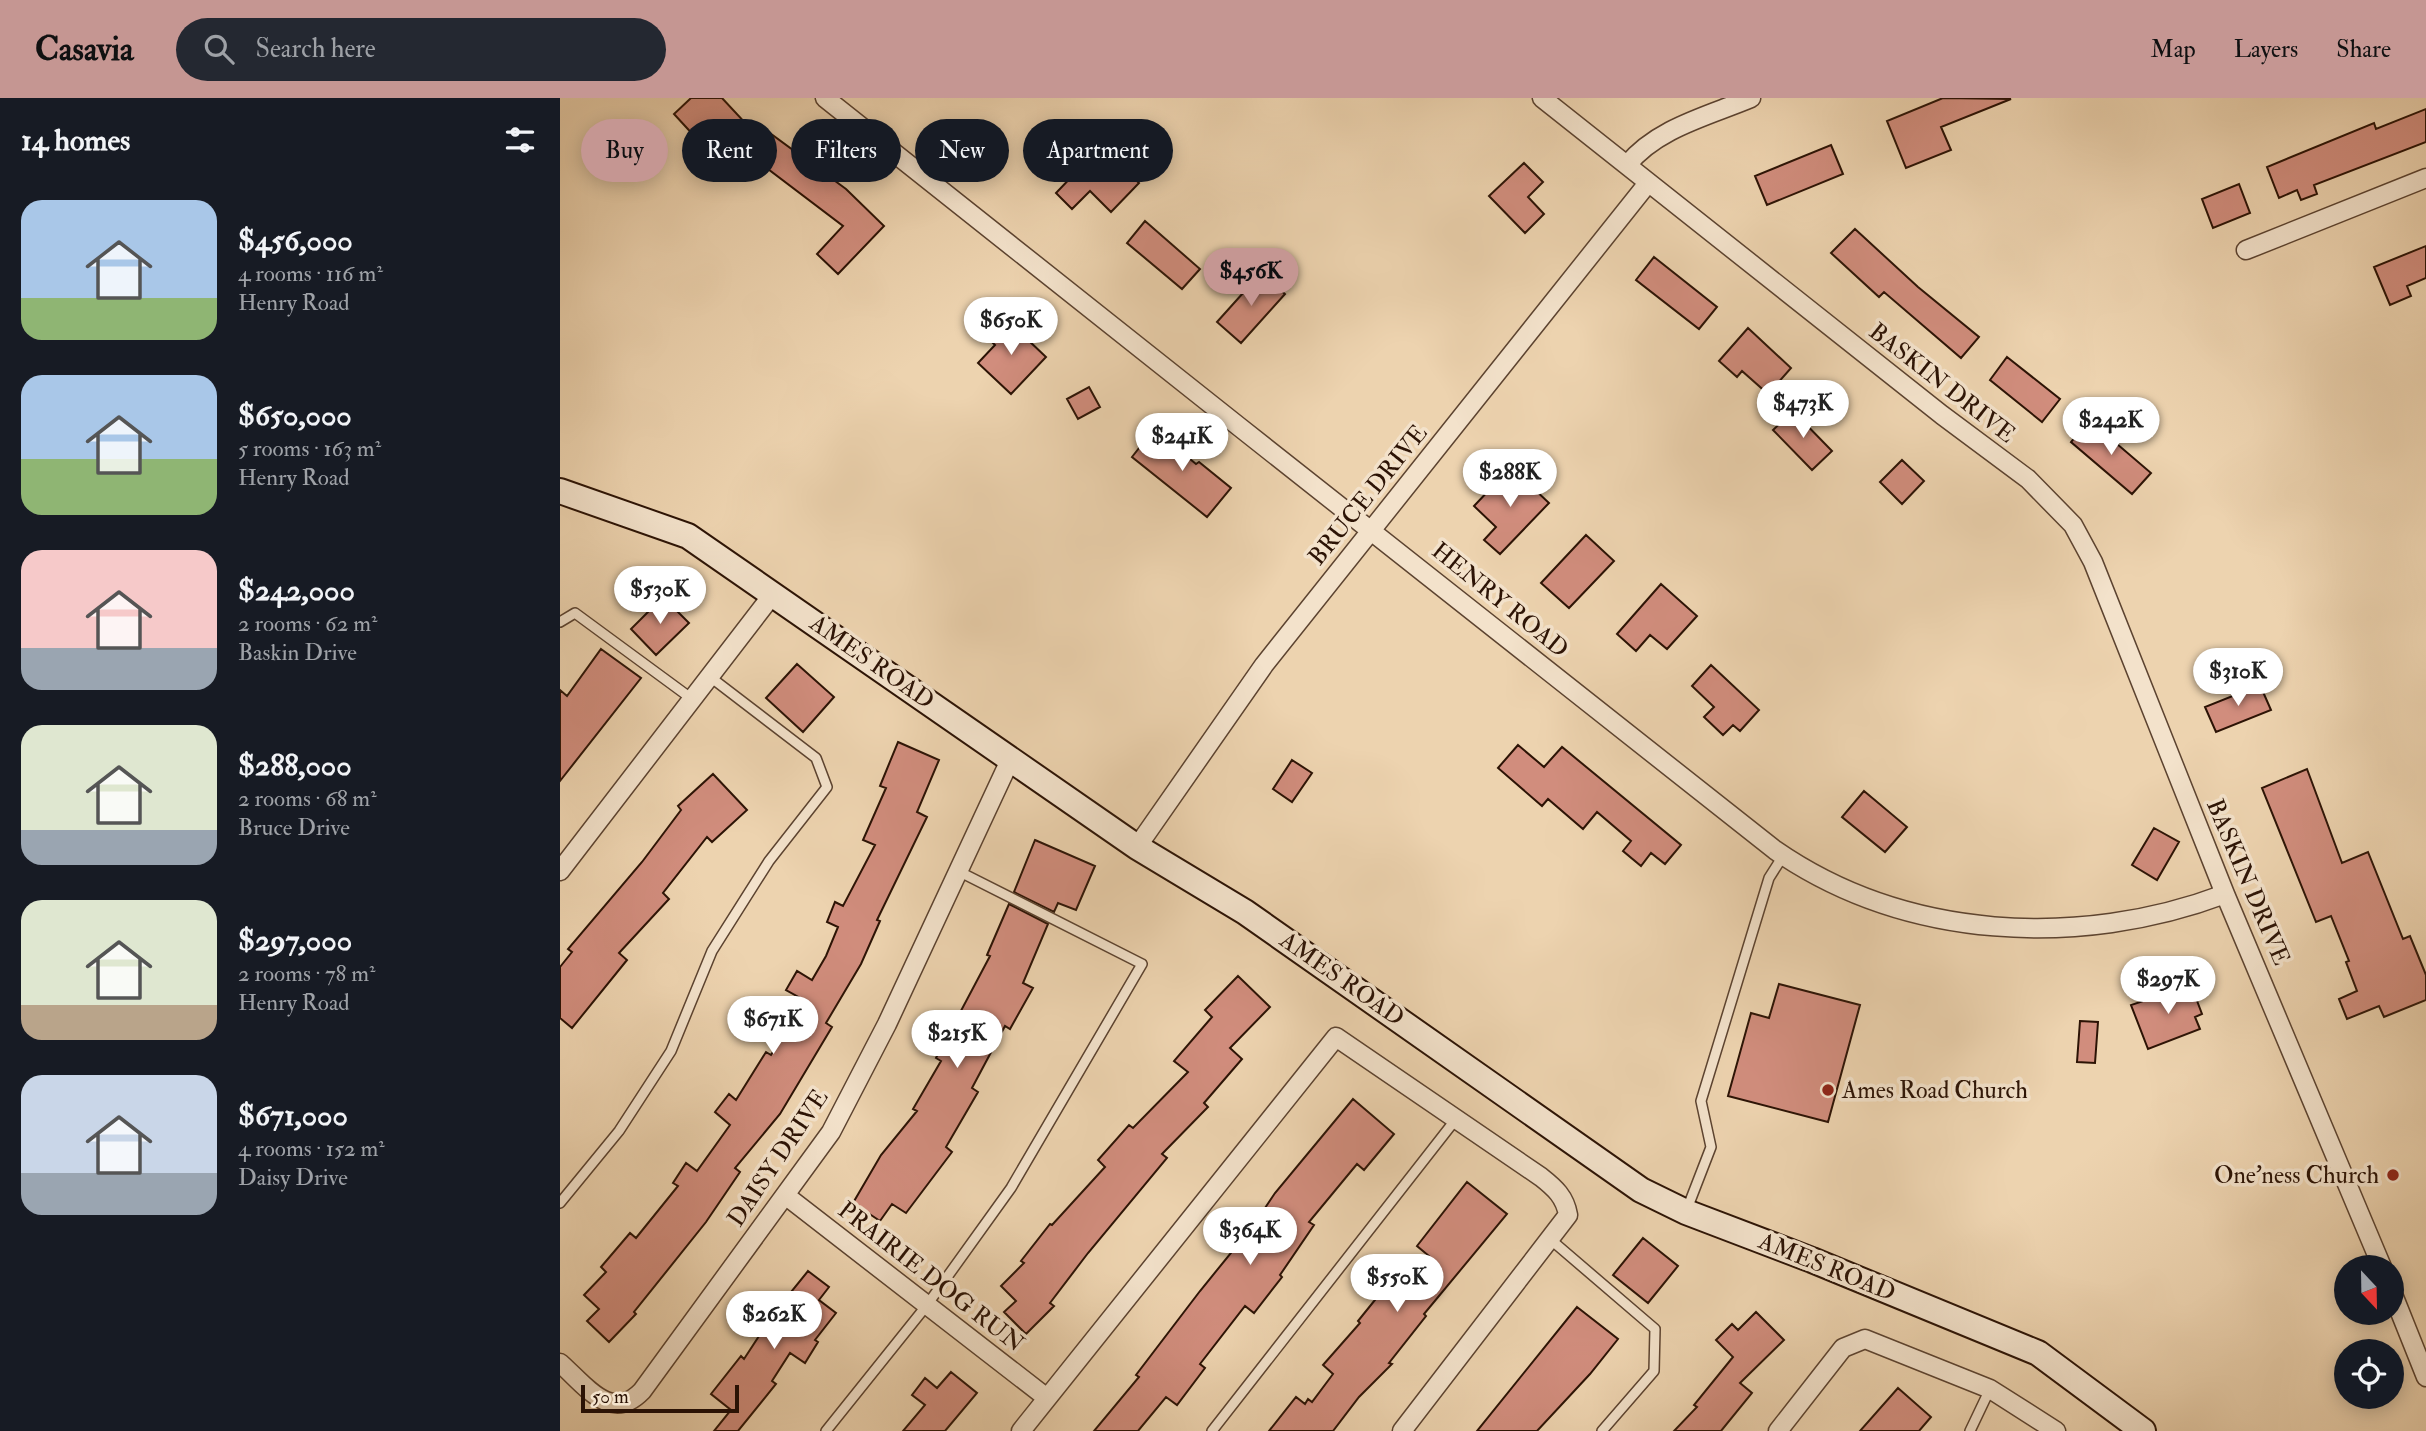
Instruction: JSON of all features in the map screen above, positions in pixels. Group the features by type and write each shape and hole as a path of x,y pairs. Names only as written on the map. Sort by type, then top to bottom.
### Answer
{"street":[{"name":"HENRY ROAD","path":"825,98 1153,361 1373,530 1783,856 1835,887 1935,918 1995,926 2105,925 2186,909 2225,894"},
{"name":"BASKIN DRIVE","path":"1542,98 2028,480 2073,525 2093,562 2225,894 2377,1255"},
{"path":"1627,165 1642,147 1666,132 1751,98"},
{"path":"2246,250 2426,177"},
{"name":"BRUCE DRIVE","path":"1137,847 1264,665 1648,183"},
{"name":"AMES ROAD","path":"560,491 688,536 1137,847 1245,912 1641,1190 1686,1212 1812,1260 2038,1353 2143,1431"},
{"path":"560,872 772,593"},
{"name":"DAISY DRIVE","path":"560,1363 604,1401 619,1406 632,1401 642,1391 831,1132 887,1024 1011,758"},
{"path":"1021,1431 1336,1037 1558,1190 1568,1215 1402,1431"},
{"name":"PRAIRIE DOG RUN","path":"785,1195 1047,1398"},
{"path":"2404,1322 2426,1377"},
{"path":"1778,1431 1843,1348 1865,1339 1990,1389 2056,1431"}],"lane":[{"path":"560,622 575,612 692,699"},
{"path":"560,1203 619,1131 671,1051 712,951 769,861 827,788 816,758 709,676"},
{"path":"1686,1212 1711,1147 1701,1101 1769,878 1783,856"},
{"path":"826,1431 927,1305 1011,1188 1142,964 958,872"},
{"path":"1212,1431 1456,1119"},
{"path":"1550,1239 1655,1329 1654,1371 1602,1431"},
{"path":"1970,1431 1990,1389"}],"building":[{"path":"691,98 722,98 742,119 682,119 682,123 674,114"},
{"path":"1943,98 2011,99 1941,127 1951,150 1906,168 1887,121"},
{"path":"2426,109 2426,142 2314,185 2317,194 2301,200 2297,190 2279,198 2267,167 2374,123 2376,129"},
{"path":"777,138 791,149 791,182 836,182 884,226 838,274 817,254 843,226 777,176"},
{"path":"1831,145 1843,174 1767,205 1755,176"},
{"path":"1524,163 1543,182 1528,197 1544,214 1525,233 1489,196"},
{"path":"1067,182 1139,183 1111,212 1090,191 1072,209 1056,193"},
{"path":"2239,184 2250,213 2213,228 2202,199"},
{"path":"1145,221 1200,269 1182,289 1127,243"},
{"path":"1855,229 1918,287 1979,337 1961,358 1884,292 1879,297 1831,253"},
{"path":"2426,246 2426,278 2407,286 2411,296 2390,305 2374,267"},
{"path":"1654,257 1717,307 1699,329 1636,280"},
{"path":"1261,273 1285,294 1241,343 1217,322"},
{"path":"1006,319 1046,357 1011,394 978,363 995,345 988,338"},
{"path":"1748,328 1791,368 1768,394 1742,371 1737,377 1719,361"},
{"path":"2007,357 2060,399 2042,422 1990,380"},
{"path":"1089,387 1100,407 1078,419 1067,399"},
{"path":"1793,411 1832,451 1812,470 1773,430"},
{"path":"2089,420 2151,473 2132,494 2071,442"},
{"path":"1154,429 1196,464 1199,462 1231,488 1207,517 1132,457"},
{"path":"1902,460 1924,481 1902,504 1880,482"},
{"path":"1511,467 1549,503 1500,554 1484,540 1496,527 1474,506"},
{"path":"1586,535 1614,561 1569,608 1541,583"},
{"path":"1661,584 1697,616 1667,649 1650,635 1636,651 1617,634"},
{"path":"663,597 689,623 656,655 631,629"},
{"path":"601,649 641,678 560,781 560,690 567,696"},
{"path":"797,664 834,697 803,732 766,698"},
{"path":"1711,665 1759,710 1740,731 1733,725 1723,735 1704,717 1714,707 1692,686"},
{"path":"2260,685 2271,710 2216,732 2205,707"},
{"path":"898,742 939,760 917,812 927,817 877,920 880,921 861,964 826,1023 832,1027 780,1114 735,1168 740,1172 706,1222 634,1312 636,1314 609,1342 587,1321 599,1309 584,1295 606,1272 601,1267 630,1233 636,1238 678,1186 673,1183 686,1163 697,1171 730,1125 715,1112 729,1094 736,1100 766,1052 771,1055 804,1000 786,990 797,971 812,980 826,956 838,927 827,922 835,902 843,906 875,845 863,840 886,788 880,786"},
{"path":"1518,745 1544,767 1562,747 1681,845 1665,864 1651,853 1641,866 1623,851 1631,841 1597,812 1583,829 1548,799 1542,806 1498,768"},
{"path":"1292,760 1312,773 1292,802 1273,789"},
{"path":"2307,769 2342,863 2368,852 2403,939 2410,936 2426,975 2426,1000 2384,1017 2379,1006 2347,1019 2339,999 2357,991 2346,962 2349,961 2331,916 2316,922 2262,788"},
{"path":"713,774 747,810 712,842 707,837 663,893 669,899 619,953 627,960 572,1028 560,1018 560,967 572,952 568,949 642,862 681,810 678,806"},
{"path":"1864,791 1907,827 1885,852 1842,817"},
{"path":"2154,828 2179,842 2157,880 2132,865"},
{"path":"1035,840 1095,866 1076,910 1058,903 1054,912 1014,892"},
{"path":"1009,904 1048,924 1023,983 1033,988 1010,1029 1005,1026 972,1088 978,1092 946,1147 952,1152 906,1213 892,1204 880,1221 853,1203 881,1155 917,1111 913,1109 941,1061 936,1058 990,956 987,955"},
{"path":"1238,976 1270,1007 1230,1048 1242,1059 1204,1103 1208,1107 1162,1154 1167,1158 1088,1253 1050,1303 1054,1306 1026,1334 1004,1312 1016,1301 1001,1286 1024,1263 1021,1261 1050,1224 1052,1225 1105,1167 1098,1160 1129,1125 1133,1128 1188,1072 1174,1061 1212,1017 1205,1010"},
{"path":"1779,984 1860,1005 1828,1122 1728,1096 1751,1013 1769,1018"},
{"path":"2191,985 2202,1014 2195,1017 2200,1029 2148,1049 2131,1005"},
{"path":"2080,1021 2098,1022 2095,1063 2077,1062"},
{"path":"1353,1099 1394,1134 1364,1170 1357,1164 1309,1222 1314,1225 1280,1275 1282,1277 1254,1313 1245,1306 1200,1364 1205,1368 1177,1405 1166,1397 1138,1431 1094,1431 1139,1377 1136,1375 1200,1291 1239,1243 1241,1244 1275,1193"},
{"path":"1467,1182 1507,1214 1424,1314 1426,1316 1389,1363 1392,1364 1359,1397 1333,1431 1269,1431 1296,1397 1305,1404 1308,1399 1312,1402 1333,1374 1323,1365 1360,1323 1358,1321 1387,1285 1396,1293 1429,1256 1417,1246"},
{"path":"1643,1238 1678,1266 1648,1303 1613,1275"},
{"path":"808,1271 829,1287 819,1300 836,1313 815,1340 818,1342 805,1363 790,1353 772,1381 776,1384 738,1431 714,1431 731,1410 711,1394 741,1356 744,1359 774,1313"},
{"path":"1577,1307 1618,1339 1590,1374 1537,1431 1477,1431"},
{"path":"1756,1312 1784,1340 1740,1383 1752,1393 1721,1431 1674,1431 1697,1407 1694,1405 1733,1357 1716,1340 1732,1324 1738,1330"},
{"path":"951,1372 977,1393 945,1431 903,1431 925,1405 912,1395 925,1378 937,1388"},
{"path":"1898,1388 1931,1417 1919,1431 1860,1431"}],"place":[{"name":"Ames Road Church","path":"1828,1090"},
{"name":"One'ness Church","path":"2393,1175"}]}
